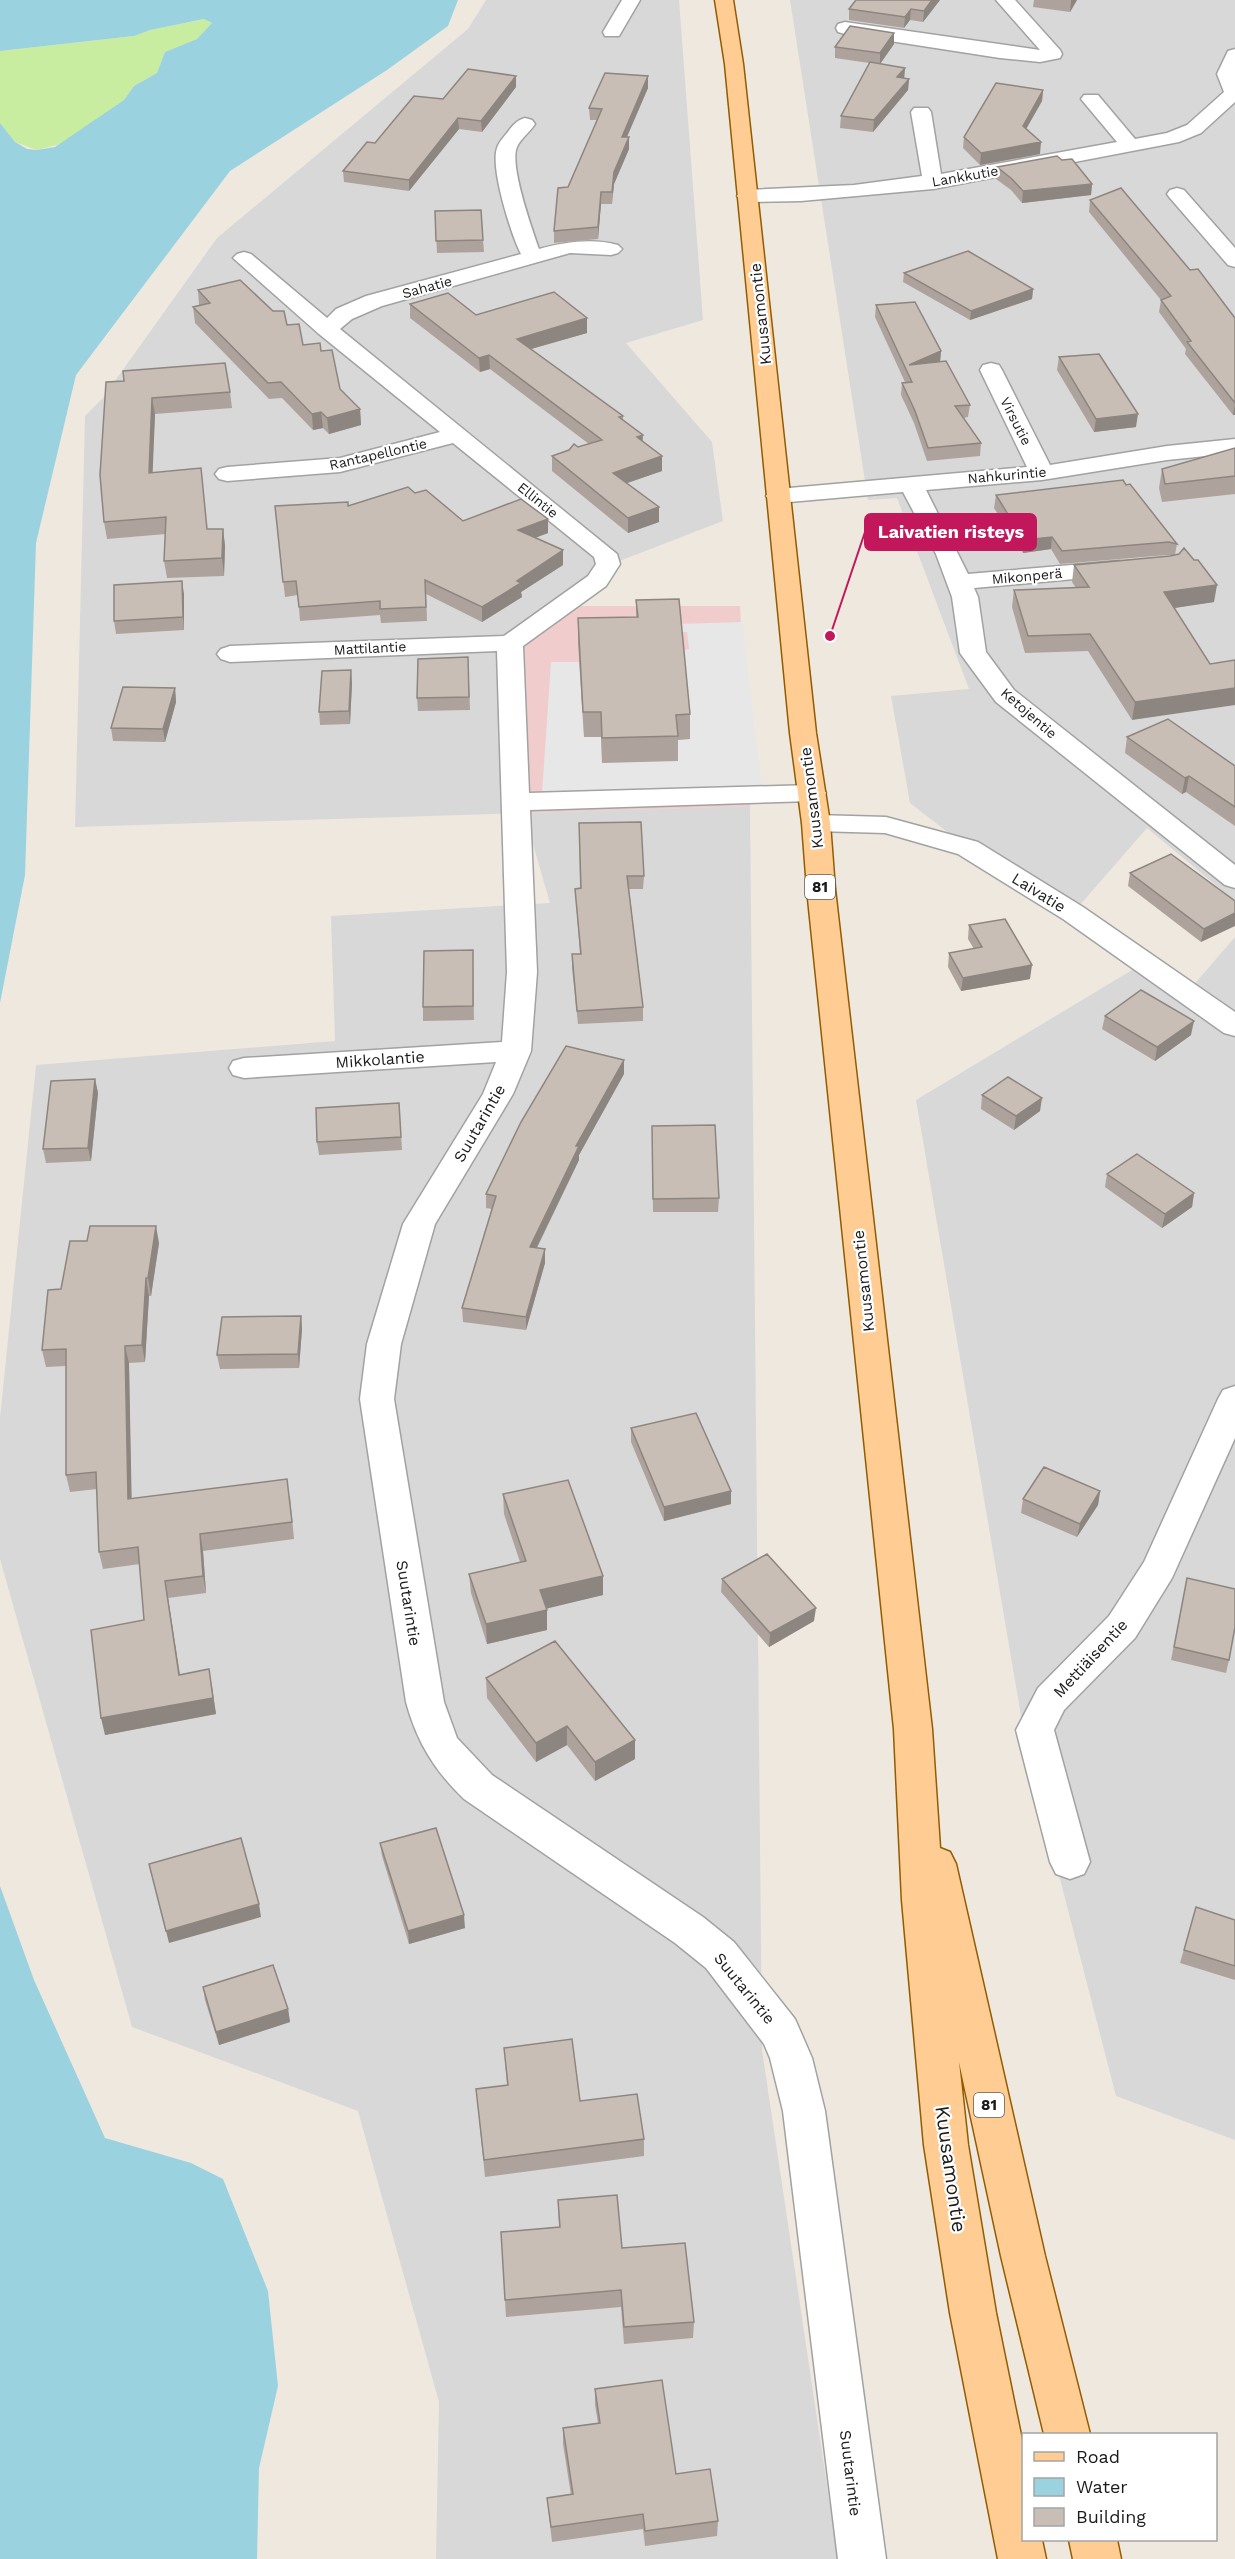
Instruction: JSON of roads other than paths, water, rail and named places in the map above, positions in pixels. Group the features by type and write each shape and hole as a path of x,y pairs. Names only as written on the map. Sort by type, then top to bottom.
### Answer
{"main road":[{"name":"Kuusamontie","path":"724,0 734,64 803,733 816,823 820,889 917,1774 922,1900 946,2145 973,2313 1022,2559"},
{"name":"Kuusamontie","path":"917,1774 980,2066 1067,2433"},
{"path":"1093,2541 1098,2559"}],"street":[{"path":"612,32 632,0"},
{"path":"845,28 1000,52 1040,56 1053,54 1005,0"},
{"path":"1234,92 1226,74 1235,56"},
{"name":"Lankkutie","path":"747,196 799,196 933,183 1172,138 1194,129 1234,92"},
{"path":"1091,99 1130,145"},
{"path":"921,112 933,183"},
{"path":"525,124 506,150 506,166 526,244 533,258"},
{"path":"1177,194 1235,261"},
{"name":"Sahatie","path":"327,329 344,314 374,301 569,248 611,249"},
{"name":"Ellintie","path":"244,258 327,329 605,554 608,564 597,580 510,643"},
{"name":"Virsutie","path":"990,370 1042,473"},
{"name":"Rantapellontie","path":"227,474 340,465 457,435"},
{"name":"Nahkurintie","path":"778,496 1042,473 1235,446"},
{"name":"Ketojentie","path":"910,484 948,554 965,597 973,653 1005,696 1235,879"},
{"name":"Mikonperä","path":"959,582 1144,566"},
{"path":"510,643 517,802 812,793"},
{"name":"Mattilantie","path":"230,654 510,643"},
{"name":"Suutarintie","path":"517,802 522,972 516,1051 498,1094 419,1224 384,1344 377,1399 425,1702 433,1734 452,1764 478,1787 689,1930 720,1955 780,2032 791,2058 804,2111 862,2559"},
{"name":"Laivatie","path":"816,823 886,825 968,848 1073,914 1235,1026"},
{"name":"Mikkolantie","path":"244,1068 516,1051"},
{"name":"Mettiäisentie","path":"1070,1862 1035,1730 1051,1699 1122,1627 1159,1568 1235,1399"}],"water":[{"path":"0,0 458,0 448,26 387,70 230,171 76,375 36,543 25,875 0,1003 0,123 15,142 27,149 55,147 124,100 134,86 157,73 165,52 197,39 212,23 204,19 150,30 134,36 0,51"},
{"path":"0,1886 34,1980 105,2138 191,2163 223,2179 268,2291 278,2386 259,2468 257,2559 0,2559"}],"place":[{"name":"Laivatien risteys","path":"830,636"}]}
